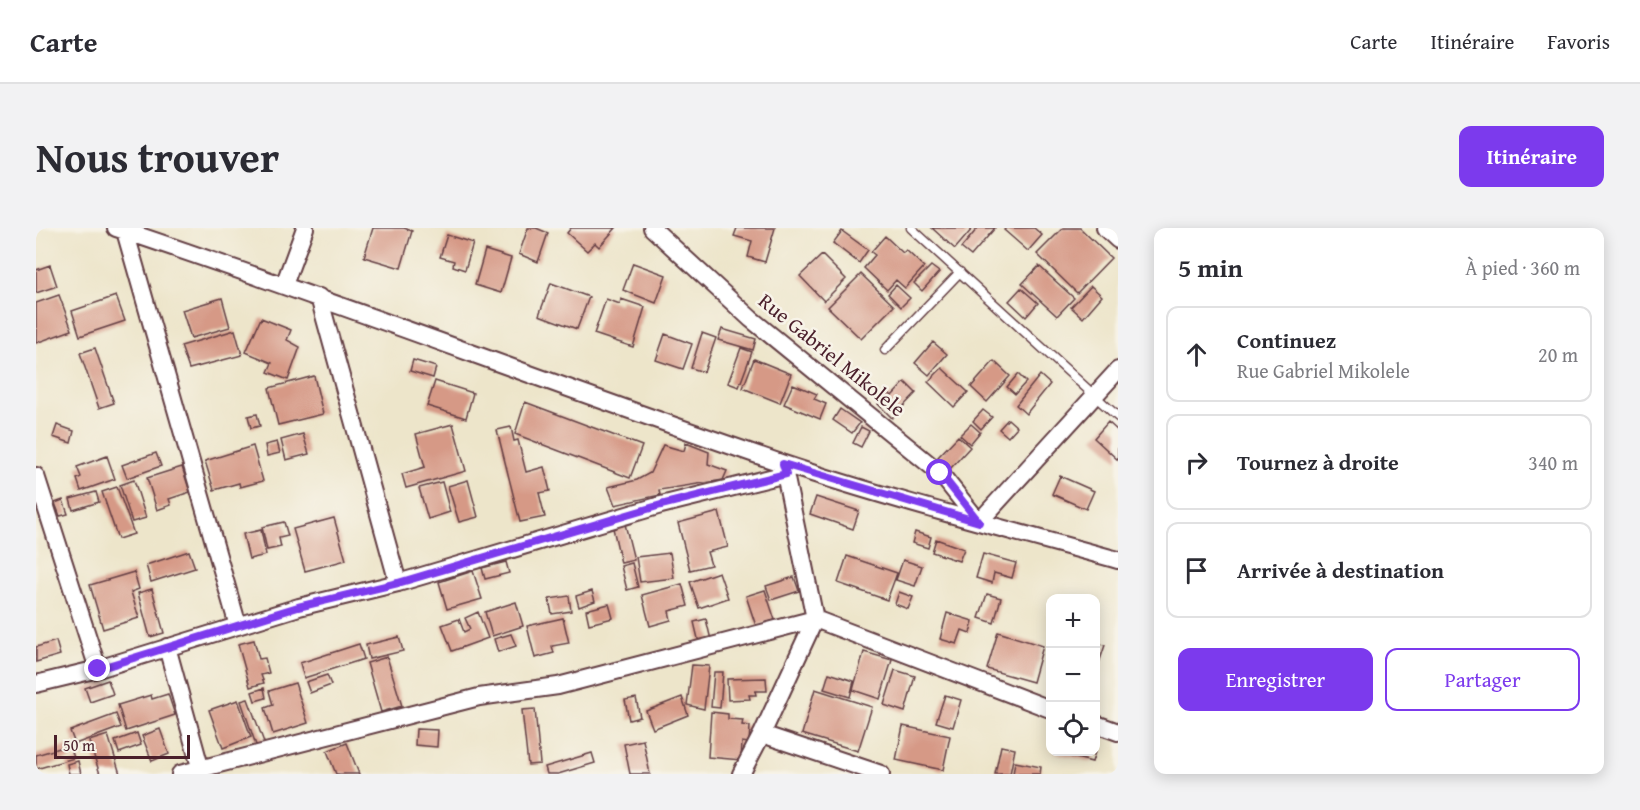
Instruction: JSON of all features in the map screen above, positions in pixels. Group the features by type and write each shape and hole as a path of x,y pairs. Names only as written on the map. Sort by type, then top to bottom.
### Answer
{"street":[{"path":"284,285 305,228"},
{"name":"Rue Gabriel Mikolele","path":"652,228 751,319 940,473 979,522"},
{"path":"1105,228 1118,240"},
{"path":"120,230 319,297 784,469 1118,560"},
{"path":"120,230 238,626"},
{"path":"319,297 398,583"},
{"path":"979,522 1118,370"},
{"path":"36,684 98,669 298,607 398,583 784,469"},
{"path":"741,774 815,619 784,469"},
{"path":"36,476 98,669"},
{"path":"180,774 201,771 480,697 558,686 815,619 1046,707"},
{"path":"167,647 201,771"},
{"path":"1100,726 1118,732"},
{"path":"762,734 880,774"}],"lane":[{"path":"911,228 1118,417"},
{"path":"885,350 960,272"}],"building":[{"path":"373,228 404,228 412,231 401,268 364,257"},
{"path":"528,228 536,228 548,233 538,262 519,254"},
{"path":"571,228 616,228 599,247 595,243 587,251 567,233"},
{"path":"737,228 775,228 765,262 748,257 752,241 734,236"},
{"path":"932,228 973,228 955,249"},
{"path":"978,228 995,228 971,256 961,248"},
{"path":"1006,228 1034,228 1042,235 1028,251 1004,230"},
{"path":"1063,228 1080,228 1111,258 1077,293 1037,254"},
{"path":"842,231 868,250 859,263 833,243"},
{"path":"447,235 473,243 465,270 453,266 454,261 440,257"},
{"path":"885,236 903,253 906,250 924,267 905,288 896,280 887,290 864,268 875,255 871,252"},
{"path":"485,250 511,258 501,293 475,285"},
{"path":"822,255 846,279 824,301 800,276"},
{"path":"633,263 666,275 656,303 623,290"},
{"path":"50,265 57,286 36,293 36,270"},
{"path":"931,266 939,272 922,291 914,283"},
{"path":"1039,266 1074,298 1057,316 1022,284"},
{"path":"861,274 894,306 861,339 828,307"},
{"path":"551,283 589,297 577,329 539,315"},
{"path":"896,285 910,298 901,307 888,294"},
{"path":"1091,286 1102,296 1083,318 1071,307"},
{"path":"1021,288 1038,303 1026,317 1009,301"},
{"path":"59,295 72,330 36,343 36,303"},
{"path":"116,296 125,321 80,336 72,311"},
{"path":"222,298 230,327 191,338 182,310"},
{"path":"606,299 620,304 621,299 645,307 633,347 594,334"},
{"path":"261,318 291,330 287,340 300,347 288,380 268,372 272,363 246,352"},
{"path":"722,329 756,339 753,350 718,340"},
{"path":"235,330 242,355 189,369 181,346"},
{"path":"702,333 716,338 704,372 691,368"},
{"path":"665,334 692,344 683,369 656,360"},
{"path":"933,342 947,354 929,375 915,363"},
{"path":"95,348 114,403 99,408 80,353"},
{"path":"741,348 752,352 739,387 728,383"},
{"path":"754,359 791,374 780,403 743,388"},
{"path":"413,360 436,367 433,378 410,371"},
{"path":"994,361 1010,376 987,402 971,387"},
{"path":"942,368 968,392 954,407 928,382"},
{"path":"1018,374 1026,382 1015,394 1007,387"},
{"path":"1040,375 1050,384 1026,414 1016,405"},
{"path":"314,376 323,414 278,425 269,388"},
{"path":"435,381 473,393 466,418 427,406"},
{"path":"905,382 916,393 892,418 878,404 889,393 892,396"},
{"path":"793,384 817,394 814,399 826,404 820,419 784,404"},
{"path":"525,402 642,446 630,478 515,434"},
{"path":"840,409 860,423 852,433 833,420"},
{"path":"983,410 992,417 981,429 973,421"},
{"path":"257,414 260,426 251,428 248,416"},
{"path":"1008,419 1017,427 1008,437 999,429"},
{"path":"1108,422 1118,431 1118,460 1094,438"},
{"path":"453,424 466,471 406,488 402,474 425,467 416,434"},
{"path":"971,424 980,432 970,444 960,435"},
{"path":"57,425 74,431 71,443 53,437"},
{"path":"511,427 514,441 518,440 526,472 544,467 550,491 539,493 545,517 520,522 497,430"},
{"path":"861,427 869,431 861,447 853,443"},
{"path":"303,434 309,454 286,460 281,440"},
{"path":"958,436 970,447 950,469 938,457"},
{"path":"277,442 280,453 267,456 265,445"},
{"path":"686,443 709,452 708,464 727,471 723,480 659,490 660,495 615,505 608,487 637,480 650,473 663,445 684,451"},
{"path":"253,446 263,481 240,487 239,483 214,490 205,461"},
{"path":"156,453 161,466 127,478 122,465"},
{"path":"107,456 115,479 81,491 77,479 81,477 77,467"},
{"path":"182,467 190,492 169,499 171,505 157,510 147,478"},
{"path":"1060,476 1094,491 1086,509 1052,494"},
{"path":"134,480 146,518 132,522 120,485"},
{"path":"468,480 478,517 459,522 448,486"},
{"path":"442,482 450,512 428,519 419,488"},
{"path":"117,487 134,534 118,539 102,492"},
{"path":"96,492 99,502 73,510 70,499"},
{"path":"816,497 859,511 853,529 810,514"},
{"path":"63,500 68,514 60,516 55,503"},
{"path":"719,512 728,547 707,552 711,565 690,570 678,523"},
{"path":"334,518 346,560 305,571 293,529"},
{"path":"284,522 288,536 279,538 281,547 267,550 262,527"},
{"path":"625,524 634,560 621,563 613,528"},
{"path":"261,530 266,555 249,559 243,534"},
{"path":"915,532 931,537 928,548 912,543"},
{"path":"936,539 964,549 959,561 932,552"},
{"path":"189,551 195,568 151,582 146,565"},
{"path":"670,553 674,578 640,582 636,557"},
{"path":"983,554 1016,563 1012,578 994,573 992,583 976,578"},
{"path":"847,556 897,573 887,600 838,583"},
{"path":"903,560 922,566 915,586 896,580"},
{"path":"506,562 509,573 485,579 482,568"},
{"path":"632,563 638,587 627,590 621,566"},
{"path":"473,571 482,599 447,609 439,582"},
{"path":"134,572 139,589 131,592 139,618 103,629 90,585"},
{"path":"719,572 728,598 699,608 690,582"},
{"path":"794,577 799,591 771,600 766,586"},
{"path":"682,584 688,606 669,611 671,620 650,626 642,595"},
{"path":"152,589 164,633 150,637 138,593"},
{"path":"765,590 775,620 756,626 746,596"},
{"path":"592,591 595,601 579,607 576,596"},
{"path":"899,592 913,597 908,609 895,604"},
{"path":"987,594 1001,598 994,623 979,618"},
{"path":"569,596 571,611 552,614 549,599"},
{"path":"516,602 523,626 492,636 485,612"},
{"path":"609,604 613,618 589,624 586,610"},
{"path":"478,612 488,638 452,651 442,625 459,619 464,632 470,629 465,618"},
{"path":"947,613 973,621 970,633 962,630 957,644 940,639"},
{"path":"563,618 569,643 552,646 554,653 535,658 527,626"},
{"path":"706,619 711,640 699,643 694,622"},
{"path":"998,632 1043,646 1033,682 987,669"},
{"path":"511,634 516,646 498,652 494,639"},
{"path":"399,637 403,651 369,659 366,645"},
{"path":"254,640 259,659 265,658 269,673 261,675 264,683 250,687 238,644"},
{"path":"56,641 60,655 36,662 36,647"},
{"path":"359,644 364,659 304,678 300,663"},
{"path":"1100,644 1105,645 1100,660"},
{"path":"864,652 892,660 880,699 853,690"},
{"path":"387,657 402,706 381,712 367,663"},
{"path":"692,665 709,666 704,709 687,705"},
{"path":"895,670 915,676 905,712 884,705"},
{"path":"714,672 723,672 720,708 711,707"},
{"path":"829,673 854,681 850,697 824,689"},
{"path":"327,675 331,685 310,693 306,682"},
{"path":"766,678 767,691 755,691 756,695 749,695 750,699 728,700 727,679"},
{"path":"108,680 113,694 90,702 85,688"},
{"path":"295,683 308,723 273,734 265,708 273,705 269,691"},
{"path":"264,688 266,698 255,701 252,692"},
{"path":"815,689 872,707 858,751 802,734"},
{"path":"168,694 175,715 126,731 118,705 151,695 152,699"},
{"path":"945,695 961,700 953,727 936,722"},
{"path":"682,697 688,715 653,729 646,711"},
{"path":"636,698 640,717 629,720 625,700"},
{"path":"248,699 265,745 257,748 241,701"},
{"path":"238,700 251,737 223,748 209,710"},
{"path":"535,709 540,764 528,765 522,710"},
{"path":"711,712 728,714 728,719 743,720 742,725 750,726 749,743 742,742 741,760 708,757"},
{"path":"116,714 121,727 75,744 70,731"},
{"path":"903,726 950,736 943,770 896,760"},
{"path":"160,729 169,754 152,761 142,736"},
{"path":"416,729 438,730 437,747 415,745"},
{"path":"137,733 141,745 119,753 115,741"},
{"path":"108,735 120,774 100,774 89,741"},
{"path":"643,740 650,774 630,774 624,744"},
{"path":"347,743 359,774 336,774 327,751"},
{"path":"70,745 74,758 36,769 36,755"},
{"path":"1001,746 1015,749 1010,774 995,774"},
{"path":"592,753 595,763 558,774 547,774 545,767"},
{"path":"1069,756 1094,756 1092,762"},
{"path":"78,761 81,774 69,774 67,764"},
{"path":"1015,762 1041,767 1040,774 1013,774"}],"route":[{"path":"98,669 298,607 398,583 661,505 786,474 783,464 979,522 940,473"}]}
